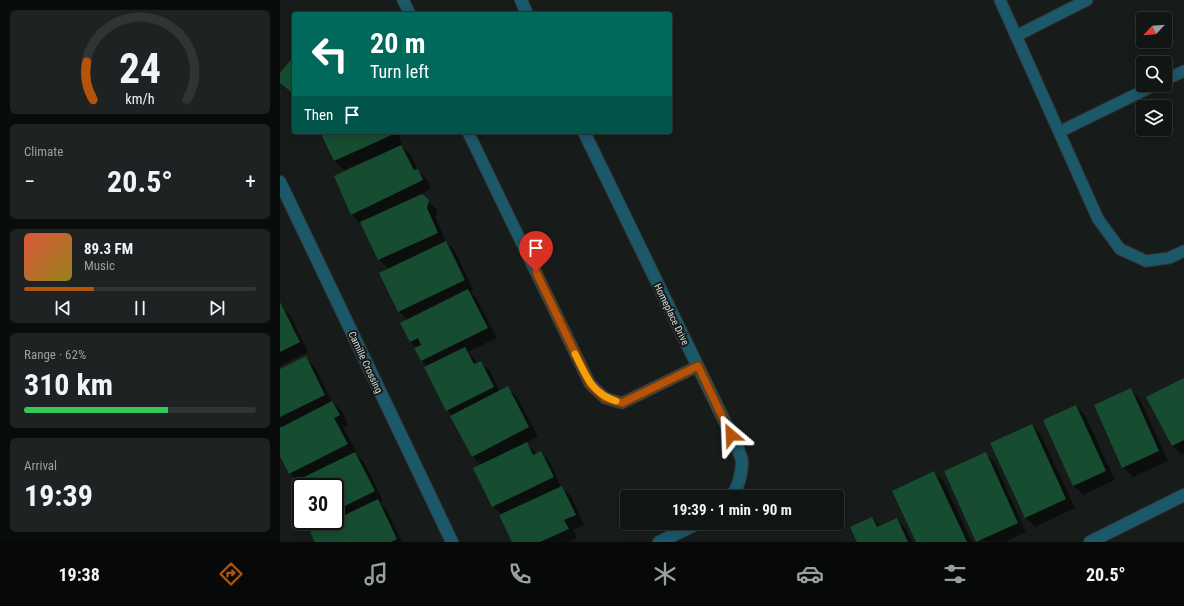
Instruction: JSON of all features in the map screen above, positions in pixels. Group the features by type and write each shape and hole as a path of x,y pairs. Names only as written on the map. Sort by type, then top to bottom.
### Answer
{"street":[{"path":"521,0 526,12"},
{"name":"Homeplace Drive","path":"585,134 738,449 742,461 736,490"},
{"name":"Camille Crossing","path":"280,182 452,542"},
{"path":"1090,542 1184,495"},
{"path":"659,542 684,530"}],"lane":[{"path":"403,0 409,12"},
{"path":"1000,0 1098,219 1120,249 1146,261 1168,258 1184,251"},
{"path":"1016,36 1087,0"},
{"path":"1172,77 1184,71"},
{"path":"1059,132 1140,92"},
{"path":"469,134 590,384 605,398 622,403 698,366"}],"building":[{"path":"292,58 292,92 280,83 280,73"},
{"path":"321,134 394,134 334,161"},
{"path":"401,145 414,170 418,169 423,180 351,215 334,176"},
{"path":"422,194 429,200 427,208 438,233 378,260 360,222"},
{"path":"446,241 465,280 398,312 379,273"},
{"path":"468,289 488,328 421,361 414,348 421,345 418,338 410,342 400,323"},
{"path":"280,302 300,342 280,352"},
{"path":"465,347 474,364 481,361 494,387 446,411 424,367"},
{"path":"306,356 325,395 280,417 280,369"},
{"path":"1184,378 1184,440 1172,446 1146,397"},
{"path":"508,386 529,427 472,457 450,416"},
{"path":"1131,388 1159,451 1122,468 1094,405"},
{"path":"332,401 340,415 334,418 348,444 289,474 280,456 280,428"},
{"path":"1076,405 1106,471 1073,486 1043,420"},
{"path":"1032,424 1066,499 1025,518 990,443"},
{"path":"527,442 533,455 541,451 554,477 492,507 473,468"},
{"path":"355,452 375,491 344,506 344,478 302,478"},
{"path":"986,452 1018,523 976,542 944,471"},
{"path":"934,471 967,542 916,542 892,491"},
{"path":"562,486 576,515 564,520 569,529 540,542 512,542 499,515"},
{"path":"378,499 397,539 391,542 315,542 310,532 314,530 344,530 344,516"},
{"path":"872,517 877,527 897,518 908,542 857,542 850,527"}],"slow traffic":[{"path":"575,354 590,384 605,398 616,401"}],"route":[{"path":"536,272 590,384 605,398 622,403 698,366 731,435"}]}
